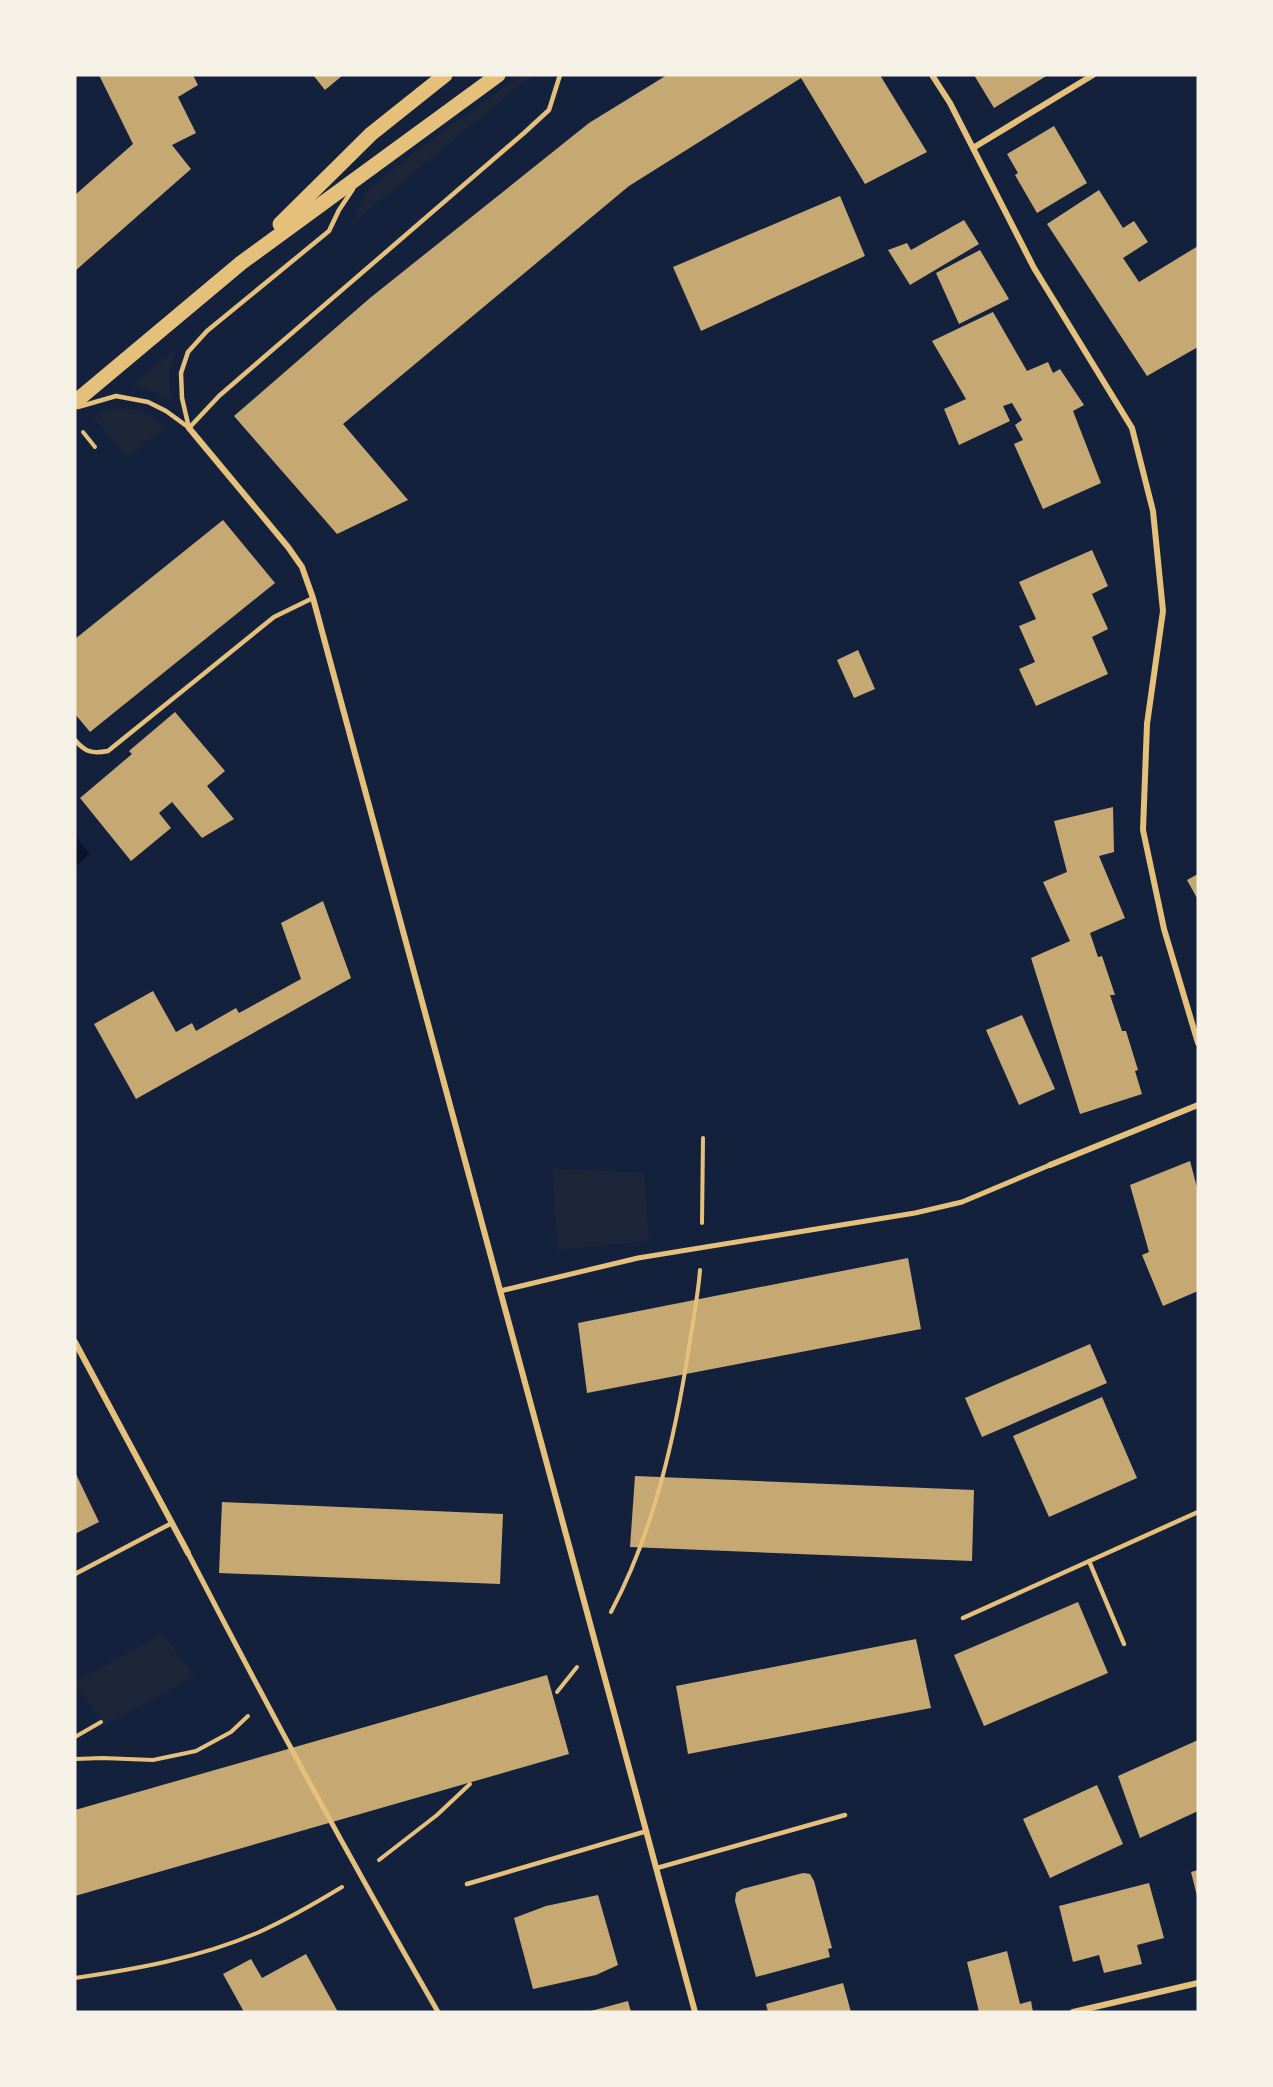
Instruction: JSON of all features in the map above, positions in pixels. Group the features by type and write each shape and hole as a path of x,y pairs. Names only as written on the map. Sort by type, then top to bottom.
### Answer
{"main road":[{"path":"241,263 371,134 445,75"},
{"path":"75,402 241,263 365,170 498,75"}],"street":[{"path":"932,75 950,104 1034,268 1132,428 1152,511 1163,611 1148,724 1143,830 1164,929 1198,1043"},
{"path":"973,148 1093,75"},
{"path":"189,428 288,547 302,567 313,598 695,2012"},
{"path":"500,1292 638,1258 915,1213 962,1202 1198,1105"},
{"path":"75,1342 264,1701 359,1876 438,2012"},
{"path":"1073,2012 1198,1983"}],"lane":[{"path":"189,428 219,396 524,134 549,110 560,75"},
{"path":"189,428 182,398 181,373 188,352 207,331 329,231 339,210 365,170"},
{"path":"75,408 116,396 148,402 166,411 189,428"},
{"path":"75,740 84,751 91,753 108,751 274,617 313,598"},
{"path":"963,1618 1198,1512"},
{"path":"75,1574 172,1523"},
{"path":"1089,1561 1124,1644"},
{"path":"657,1868 845,1815"},
{"path":"468,1884 647,1831"}],"path":[{"path":"83,432 95,447"},
{"path":"611,1613 637,1555 668,1455 683,1387 699,1286 702,1247 703,1138"},
{"path":"557,1692 582,1661"},
{"path":"75,1759 153,1760 196,1751 231,1732 264,1701"},
{"path":"75,1737 101,1722"},
{"path":"75,1978 148,1965 210,1950 257,1933 313,1905 359,1876 437,1815 470,1784"}],"shaded area":[{"path":"522,75 537,75 521,84 350,226 370,187 448,127"},
{"path":"178,347 170,374 173,403 152,391 133,385"},
{"path":"122,408 145,413 165,427 127,458 93,416 107,409"},
{"path":"75,836 90,854 75,867"},
{"path":"552,1168 644,1173 649,1241 558,1250"},
{"path":"162,1634 195,1676 104,1726 75,1682"}],"building":[{"path":"99,75 193,75 198,85 178,97 196,133 172,145 191,169 75,271 75,195 133,144"},
{"path":"313,75 343,75 325,90"},
{"path":"667,75 880,75 927,152 865,184 801,78 629,186 343,424 408,500 337,534 234,416 370,298 589,123"},
{"path":"974,75 1048,75 994,108"},
{"path":"1054,126 1087,183 1037,213 1015,175 1018,173 1007,154"},
{"path":"1099,190 1123,228 1134,221 1148,242 1123,258 1139,282 1198,246 1198,347 1147,376 1047,224"},
{"path":"840,196 865,256 701,331 673,267"},
{"path":"964,220 979,244 910,285 888,250 907,243 911,250"},
{"path":"980,250 1009,299 959,324 936,273"},
{"path":"993,312 1027,371 1048,362 1053,373 1060,369 1084,405 1073,411 1101,483 1043,509 1014,444 1023,440 1015,425 1022,420 1012,403 1003,406 1010,421 959,445 944,409 966,399 932,341"},
{"path":"223,520 275,583 90,732 75,714 75,639"},
{"path":"1092,550 1108,586 1092,594 1108,629 1092,637 1108,674 1036,706 1019,669 1035,662 1019,626 1036,619 1019,582"},
{"path":"858,650 875,689 854,698 837,660"},
{"path":"175,712 225,771 207,786 234,819 202,838 172,802 159,813 171,828 131,861 80,798 132,754 129,751"},
{"path":"1113,807 1114,852 1099,856 1125,918 1090,933 1098,957 1102,956 1115,995 1110,995 1122,1031 1126,1031 1138,1070 1135,1071 1142,1094 1080,1114 1031,958 1070,941 1043,882 1067,872 1054,821"},
{"path":"1198,874 1198,900 1187,880"},
{"path":"323,901 351,978 136,1099 94,1024 153,991 176,1032 192,1023 196,1031 236,1008 239,1013 301,979 281,923"},
{"path":"1022,1015 1055,1089 1019,1105 986,1030"},
{"path":"1190,1161 1198,1191 1198,1291 1163,1306 1142,1255 1149,1252 1130,1185"},
{"path":"908,1258 921,1329 587,1393 578,1323"},
{"path":"1090,1344 1107,1383 982,1437 965,1398"},
{"path":"1102,1397 1137,1478 1049,1517 1013,1436"},
{"path":"75,1472 99,1522 75,1534"},
{"path":"635,1476 974,1490 972,1561 630,1547"},
{"path":"222,1502 503,1514 500,1584 219,1573"},
{"path":"1078,1602 1108,1673 984,1726 954,1655"},
{"path":"916,1639 931,1708 688,1754 676,1686"},
{"path":"547,1675 569,1754 75,1896 75,1810"},
{"path":"1198,1740 1198,1811 1140,1838 1118,1776"},
{"path":"1097,1785 1123,1844 1050,1878 1023,1819"},
{"path":"1198,1870 1198,1896 1197,1896 1191,1872"},
{"path":"803,1873 810,1874 814,1881 832,1948 828,1949 830,1957 756,1977 735,1901 736,1893 742,1889"},
{"path":"1149,1883 1164,1938 1137,1945 1142,1964 1104,1973 1099,1955 1073,1962 1059,1906"},
{"path":"598,1895 618,1965 596,1975 533,1989 514,1918 546,1906"},
{"path":"1007,1951 1020,2004 1031,2001 1033,2012 979,2012 967,1962"},
{"path":"306,1954 338,2012 244,2012 223,1974 251,1959 262,1978"},
{"path":"843,1983 851,2012 768,2012 766,2004"},
{"path":"628,2001 631,2012 591,2012 591,2011"}]}
